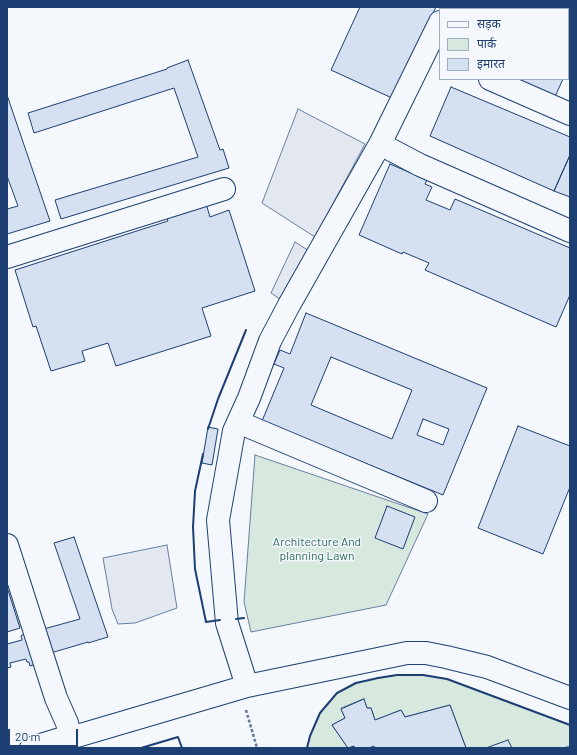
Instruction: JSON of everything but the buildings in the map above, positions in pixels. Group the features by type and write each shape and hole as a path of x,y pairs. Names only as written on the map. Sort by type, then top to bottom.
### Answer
{"street":[{"path":"247,686 227,622 218,520 234,431 249,398 270,341 380,144 433,54 439,27"},
{"path":"492,80 570,114"},
{"path":"380,144 420,166 570,231"},
{"path":"7,257 224,189"},
{"path":"238,422 426,500"},
{"path":"7,545 56,698 67,723 70,736"},
{"path":"31,748 247,686 407,653 426,653 487,667 570,698"}],"path":[{"path":"245,708 257,748"}],"green space":[{"name":"Architecture And planning Lawn","path":"255,455 428,514 386,605 251,632 244,602"},
{"path":"397,675 423,675 447,679 570,725 570,748 568,746 564,748 466,748 450,705 405,717 401,710 375,720 371,708 367,708 363,699 341,708 345,718 332,725 348,748 307,748 310,736 320,713 337,693 356,683"}],"shaded area":[{"path":"298,109 365,144 315,237 262,203"},
{"path":"295,242 317,256 289,305 271,293"},
{"path":"167,545 177,608 135,623 118,624 112,609 103,558"}],"wall":[{"path":"208,429 218,399 246,330"},
{"path":"203,454 195,491 193,527 195,569 206,622 220,620"},
{"path":"236,619 244,618"},
{"path":"307,748 310,736 320,713 337,693 356,683 397,675 423,675 447,679 570,725"},
{"path":"141,748 178,737 182,748"}]}
